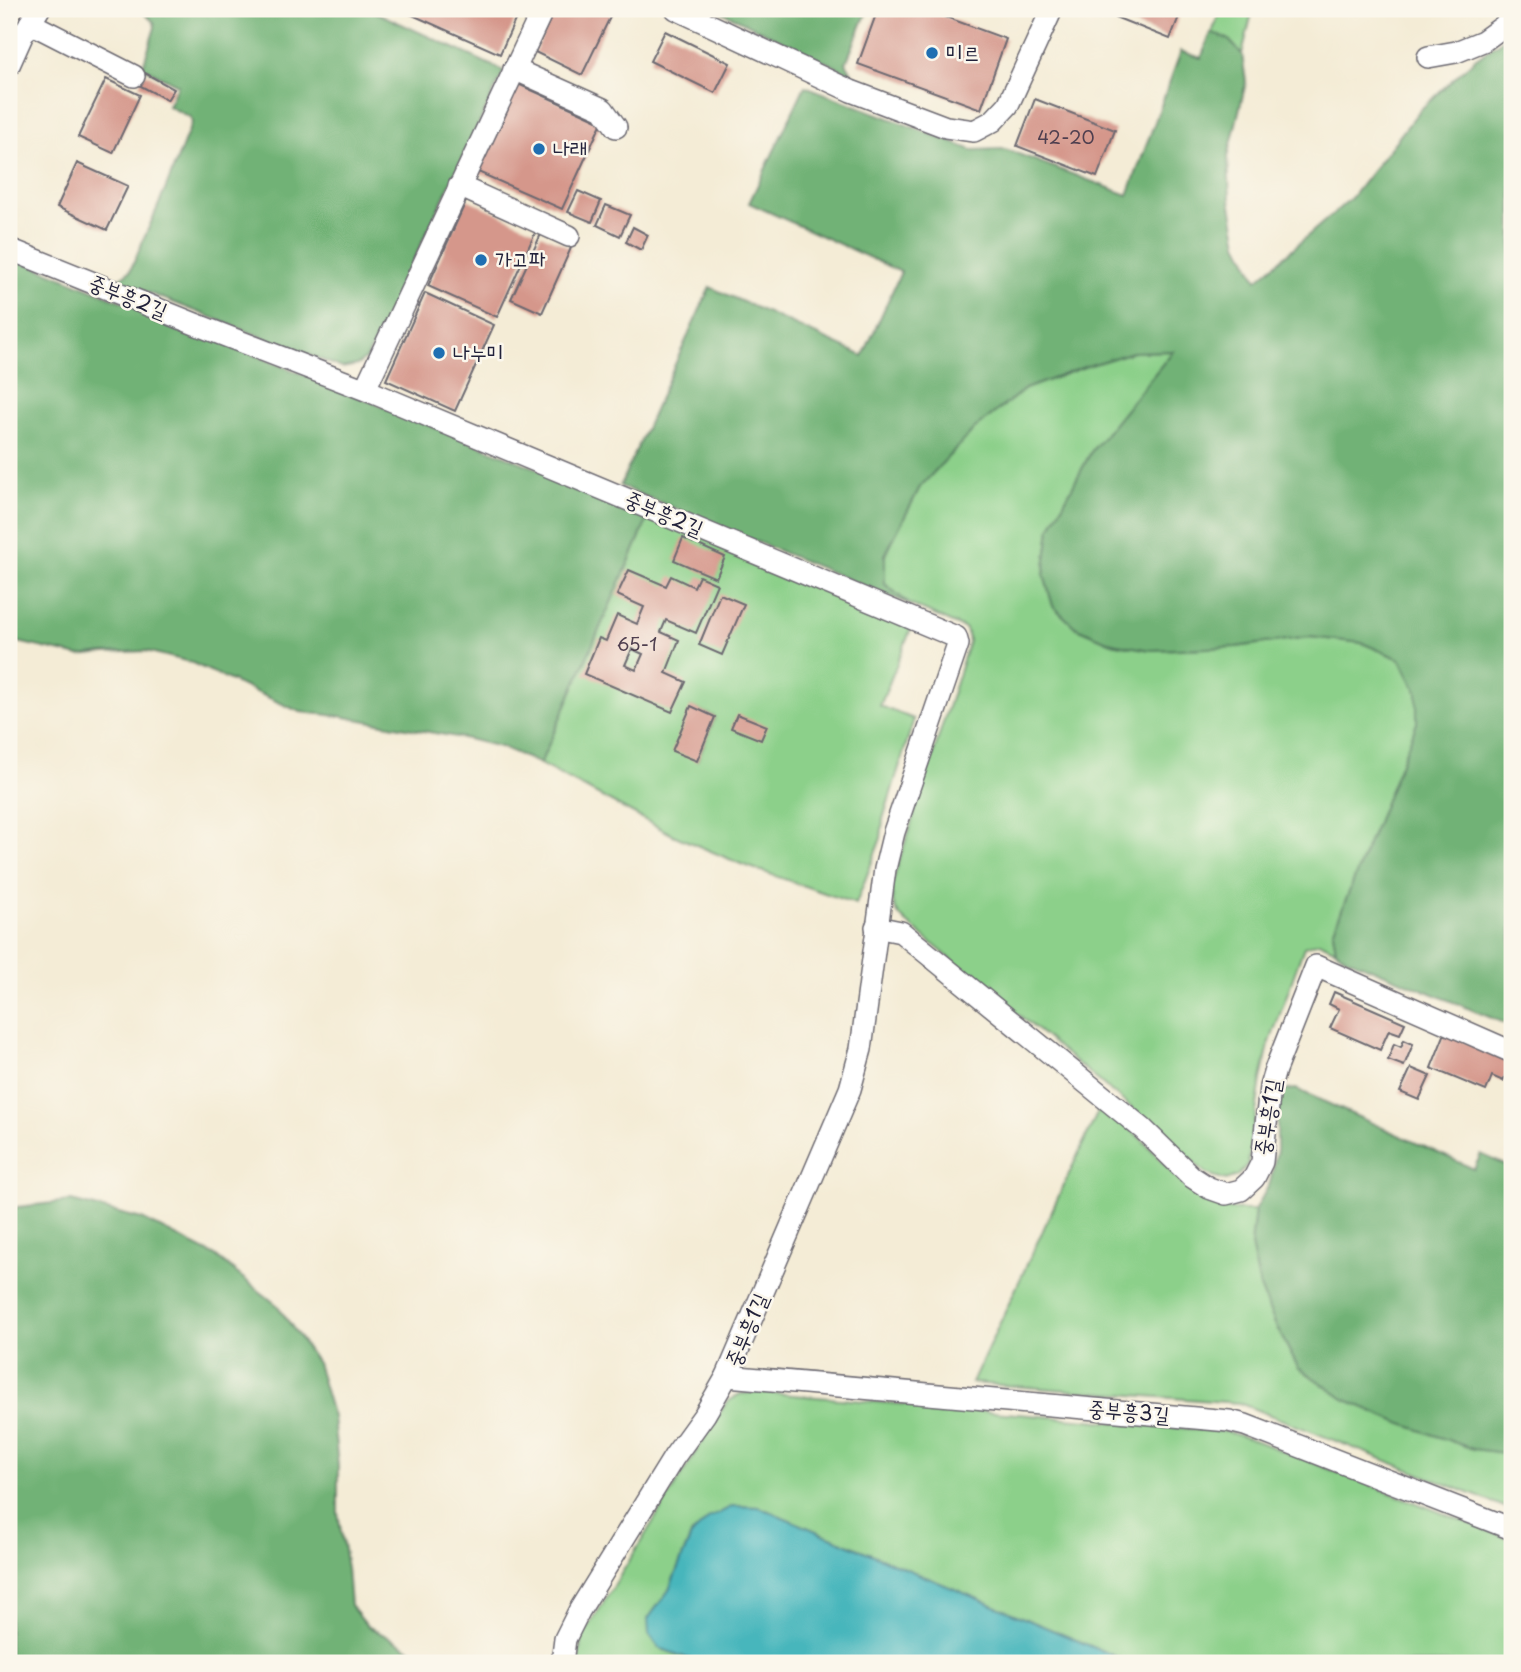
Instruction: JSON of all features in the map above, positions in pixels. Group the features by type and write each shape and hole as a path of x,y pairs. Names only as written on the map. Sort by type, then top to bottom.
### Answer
{"lane":[{"path":"365,389 542,9"},
{"path":"676,9 851,91 946,127 974,131 993,121 1008,105 1052,9"},
{"path":"9,65 34,16 134,76"},
{"path":"1428,57 1456,52 1483,41 1512,20"},
{"path":"514,69 603,109 616,127"},
{"path":"459,186 569,236"},
{"name":"중부흥2길","path":"9,249 365,389 956,637 958,644"},
{"name":"중부흥1길","path":"562,1663 565,1639 579,1611 674,1457 705,1415 727,1376 850,1089 861,1049 885,869 894,832 958,644"},
{"name":"중부흥1길","path":"876,927 901,932 1143,1129 1192,1177 1209,1188 1226,1194 1241,1190 1254,1178 1262,1162 1272,1078 1315,966 1512,1052"},
{"name":"중부흥3길","path":"727,1376 1228,1421 1245,1425 1512,1529"}],"green space":[{"path":"139,9 369,9 504,71 367,358 357,365 342,368 113,279 119,279 130,271 192,122 190,117 168,106 178,85 140,66 144,63 155,27 154,22"},
{"path":"716,9 868,9 846,63 853,75"},
{"path":"1221,9 1253,9 1242,54 1228,39 1212,33"},
{"path":"1211,33 1228,39 1242,54 1246,82 1228,157 1230,200 1238,243 1257,280 1351,198 1420,110 1475,59 1512,33 1511,1026 1346,958 1336,950 1333,932 1417,723 1417,692 1400,659 1362,643 1309,637 1236,647 1150,650 1112,643 1075,627 1053,606 1044,575 1050,529 1091,452 1173,351 1133,352 1025,389 974,429 920,487 885,555 885,584 909,604 620,486 710,287 863,356 901,272 749,203 805,86 972,150 1005,149 1128,195 1181,51 1201,58"},
{"path":"9,256 650,514 540,764 504,748 468,739 339,716 300,712 190,662 146,651 79,656 9,640"},
{"path":"1174,351 1091,452 1050,529 1044,575 1053,606 1075,627 1112,643 1150,650 1236,647 1309,637 1362,643 1400,659 1417,692 1417,723 1333,932 1336,950 1319,942 1304,947 1269,1045 1248,1163 1238,1176 1226,1180 1207,1174 1139,1114 906,922 895,909 892,896 892,884 969,641 966,629 909,604 885,584 885,555 920,487 974,429 1025,389 1133,352"},
{"path":"650,514 913,624 880,706 914,719 883,819 881,838 856,904 741,864 673,835 540,764","holes":["691,707 715,717 697,761"]},
{"path":"1296,1089 1474,1169 1481,1154 1512,1168 1512,1453 1473,1449 1397,1422 1344,1399 1298,1367 1276,1326 1260,1287 1251,1245 1255,1210 1270,1183 1277,1150 1279,1101 1285,1090"},
{"path":"1101,1105 1140,1137 1194,1195 1219,1207 1255,1210 1251,1245 1260,1287 1276,1326 1298,1367 1512,1453 1512,1510 1239,1403 972,1383"},
{"path":"71,1201 142,1219 214,1255 277,1305 317,1363 333,1417 338,1466 338,1513 350,1605 367,1626 433,1661 460,1663 9,1663 9,1208"},
{"path":"758,1392 1228,1432 1254,1440 1512,1540 1512,1663 1128,1663 759,1507 733,1506 691,1535 669,1590 648,1619 659,1648 701,1663 580,1663 583,1636 726,1403 740,1394"}],"water":[{"path":"733,1506 759,1507 1128,1663 701,1663 659,1648 649,1634 648,1619 669,1590 691,1536 709,1518"}],"building":[{"path":"399,9 520,9 500,54"},
{"path":"555,9 614,9 582,75 535,52"},
{"path":"878,9 924,9 1006,39 981,109 858,64"},
{"path":"1095,9 1182,9 1170,39"},
{"path":"665,31 730,63 715,93 650,61"},
{"path":"145,73 174,89 167,100 139,85"},
{"path":"106,79 140,95 113,153 78,137"},
{"path":"518,84 602,122 562,209 478,172"},
{"path":"1035,99 1115,130 1097,177 1017,146"},
{"path":"77,163 128,186 107,230 57,207"},
{"path":"578,191 601,201 592,222 568,212"},
{"path":"467,199 536,231 497,317 428,286"},
{"path":"606,205 630,215 620,236 597,225"},
{"path":"633,227 648,235 641,250 626,242"},
{"path":"541,234 571,248 542,313 511,299"},
{"path":"425,293 494,325 455,411 386,380"},
{"path":"683,538 725,557 716,578 674,560"},
{"path":"629,570 666,586 671,576 694,587 699,576 717,584 696,633 666,620 661,632 679,640 666,673 686,682 672,712 584,674 599,638 606,641 617,615 637,624 644,607 617,595","holes":["632,649 643,654 636,670 625,665"]},
{"path":"720,594 744,604 722,655 699,645"},
{"path":"691,706 715,717 697,761 672,751"},
{"path":"737,714 767,726 761,740 731,728"},
{"path":"1334,992 1405,1023 1400,1034 1389,1030 1380,1050 1330,1028 1339,1009 1329,1004"},
{"path":"1445,1033 1512,1062 1503,1081 1492,1076 1486,1091 1431,1068"},
{"path":"1404,1040 1413,1044 1404,1066 1388,1060 1394,1044 1401,1047"},
{"path":"1411,1068 1430,1076 1419,1100 1400,1092"}],"place":[{"name":"미르","path":"932,53"},
{"name":"나래","path":"539,149"},
{"name":"가고파","path":"481,260"},
{"name":"나누미","path":"439,353"}]}
